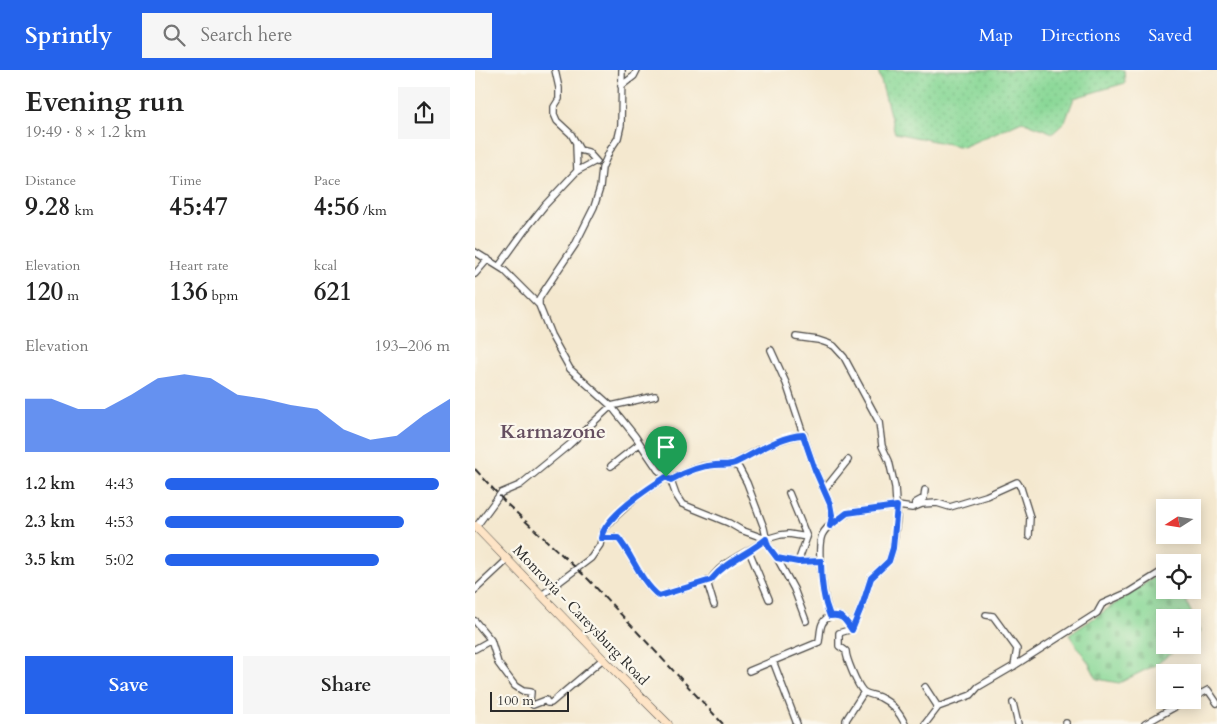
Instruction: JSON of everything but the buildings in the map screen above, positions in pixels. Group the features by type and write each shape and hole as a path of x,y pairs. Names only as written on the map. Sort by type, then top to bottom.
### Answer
{"main road":[{"name":"Monrovia - Careysburg Road","path":"476,526 668,724"}],"street":[{"path":"555,70 559,88 559,99 554,108 557,121 571,134 580,150 588,152 602,168"},
{"path":"539,305 542,294 570,254 590,218 599,188 602,168 618,138 621,125 622,70"},
{"path":"621,86 634,76 637,70"},
{"path":"576,145 577,170"},
{"path":"499,266 525,230 577,170 596,161"},
{"path":"475,252 499,266 539,305 551,335 571,368 611,406 635,436 658,470 669,479 682,504 766,539"},
{"path":"475,274 488,259"},
{"path":"796,337 827,343 834,346 843,357 879,422 882,446 889,462 897,506 893,548 889,561 871,578 852,630"},
{"path":"771,350 786,383 803,435 830,504 832,515 830,526"},
{"path":"476,526 501,493 520,485 569,445 611,406 655,396"},
{"path":"542,594 597,552 603,531 624,508 669,479 703,466 733,464 772,444 803,435"},
{"path":"611,466 639,444"},
{"path":"824,490 848,460"},
{"path":"733,464 739,468 747,483 764,528 768,546 794,589 806,621"},
{"path":"830,616 821,576 819,544 823,532 847,513 897,506 912,508 922,504 937,503 950,507 986,496 1017,482 1021,488 1030,517 1029,536"},
{"path":"912,508 914,504 924,498 925,490"},
{"path":"789,493 807,537 798,562"},
{"path":"714,605 708,586 716,573 737,556 749,552 766,539 780,534 807,537"},
{"path":"601,538 618,538 627,549 652,591 659,596 711,580"},
{"path":"749,552 769,599"},
{"path":"777,558 798,562 821,561"},
{"path":"475,590 508,559"},
{"path":"925,724 938,708 971,695 978,687 1097,613 1102,604 1129,592 1156,575"},
{"path":"986,615 993,616 1015,645 1017,654 1014,666"},
{"path":"749,671 819,642 821,624 824,619 830,616 841,616 852,630"},
{"path":"475,621 491,640 502,669 519,690 531,692 530,702 533,705 546,700 547,703 551,703 603,659"},
{"path":"852,630 839,633 839,646 846,650 846,657 856,680 863,692 882,698 899,713 905,724"},
{"path":"475,649 491,640"},
{"path":"773,661 797,724"},
{"path":"925,687 938,708"},
{"path":"1201,694 1208,690 1217,703"},
{"path":"845,724 863,692"},
{"path":"1013,703 1018,724"},
{"path":"1145,724 1170,709"}],"green space":[{"path":"878,70 1124,70 1125,83 1074,98 1065,122 1053,133 1022,121 963,147 895,133"},
{"path":"1156,576 1156,599 1185,599 1190,609 1156,609 1156,654 1170,654 1157,664 1119,683 1097,679 1088,662 1069,635"}],"railway":[{"path":"475,469 507,504 589,580 723,724"}],"district":[{"name":"Karmazone","path":"553,431"}],"route":[{"path":"803,435 815,470 830,504 832,515 830,526 847,513 897,506 893,548 889,561 871,578 852,630 841,616 830,616 821,576 821,561 798,562 777,558 768,546 766,539 756,548 737,556 716,573 711,580 659,596 652,591 627,549 618,538 601,538 603,531 624,508 666,477 671,480 703,466 733,464 772,444 803,435"}]}
